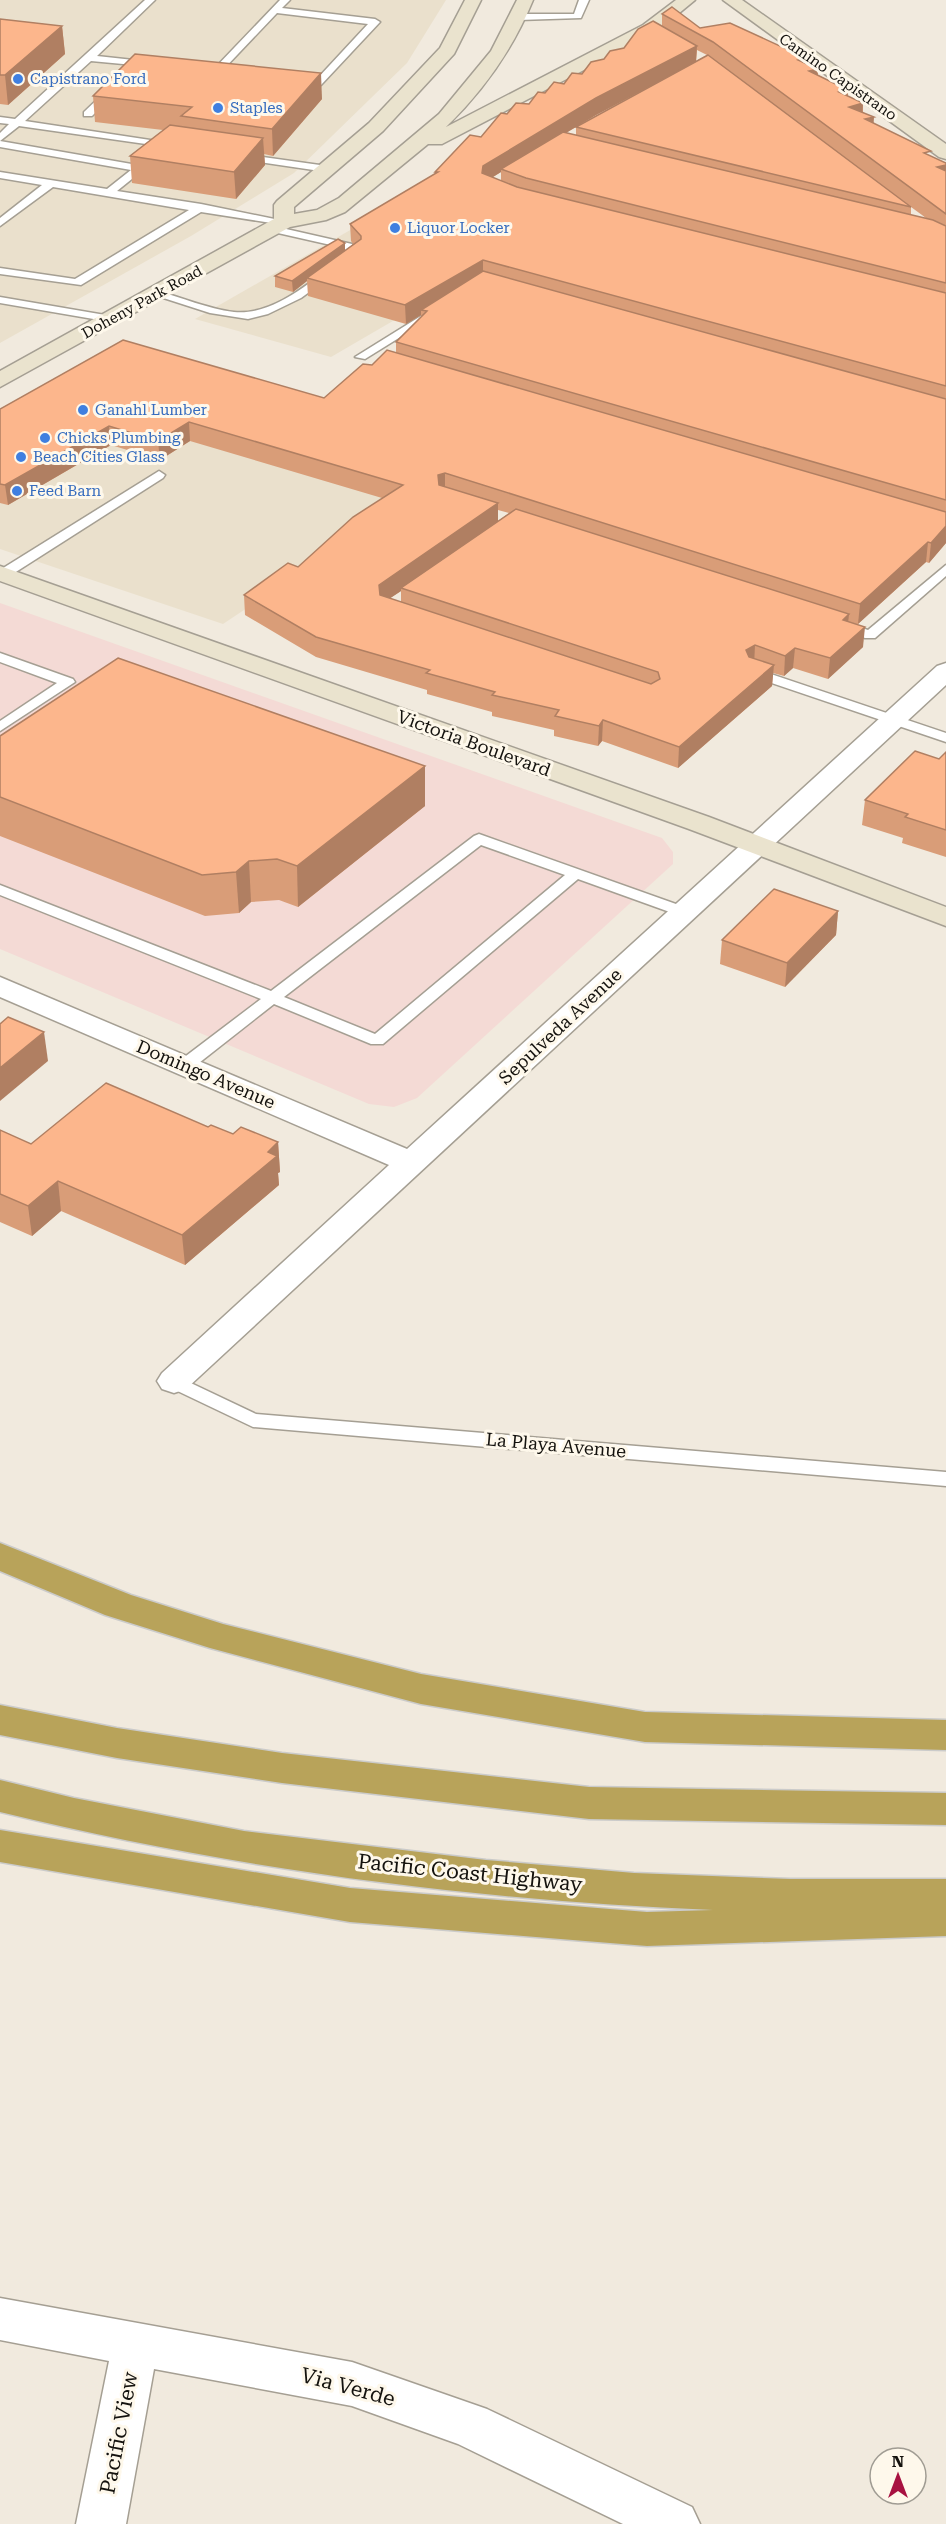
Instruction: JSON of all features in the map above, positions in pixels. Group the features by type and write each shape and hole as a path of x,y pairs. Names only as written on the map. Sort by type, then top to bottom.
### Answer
{"highway":[{"path":"0,1556 117,1605 223,1638 421,1689 645,1727 946,1735"},
{"path":"0,1720 117,1743 282,1768 589,1803 946,1809"},
{"name":"Pacific Coast Highway","path":"0,1796 74,1814 244,1847 486,1877 634,1890 790,1896 946,1896"},
{"path":"0,1846 350,1905 646,1929 946,1919"}],"main road":[{"path":"278,225 284,205 376,127 448,50 473,0"},
{"path":"409,153 653,32 687,0"},
{"name":"Camino Capistrano","path":"731,0 946,153"},
{"name":"Doheny Park Road","path":"0,380 278,225 326,214 371,184 409,153 473,87 501,52 522,8"},
{"name":"Victoria Boulevard","path":"1,574 699,823 946,916"}],"street":[{"name":"Sepulveda Avenue","path":"174,1381 946,671"},
{"name":"Domingo Avenue","path":"0,986 412,1163"},
{"name":"Via Verde","path":"0,2319 136,2342 352,2384 470,2425 675,2524"},
{"name":"Pacific View","path":"101,2524 136,2342"}],"lane":[{"path":"0,138 20,123 150,0"},
{"path":"216,72 285,0"},
{"path":"522,8 574,17 584,0"},
{"path":"275,10 375,22 318,83 284,79"},
{"path":"89,58 168,67"},
{"path":"126,77 132,63"},
{"path":"204,71 227,73"},
{"path":"88,114 116,88"},
{"path":"0,120 185,148"},
{"path":"0,144 139,168 110,192"},
{"path":"233,155 327,169"},
{"path":"0,174 201,207 278,225 348,246 354,255 272,310 254,315 234,316 157,294"},
{"path":"0,223 52,183"},
{"path":"0,272 77,283 201,207"},
{"path":"0,300 111,320"},
{"path":"381,363 361,357 440,308"},
{"path":"1,574 159,475"},
{"path":"827,621 870,635 946,569"},
{"path":"0,657 68,682 0,727"},
{"path":"753,672 849,702 892,720 946,738"},
{"path":"184,1065 479,839 574,875 684,912"},
{"path":"0,890 377,1041 574,875"},
{"name":"La Playa Avenue","path":"174,1381 253,1420 946,1479"}],"shaded area":[{"path":"0,0 446,0 407,63 294,173 191,236 0,343"},
{"path":"380,213 520,247 331,357 195,319"},
{"path":"124,358 469,460 223,624 0,549 0,429"},
{"path":"0,603 662,838 673,852 673,864 417,1098 394,1107 369,1104 0,949"}],"building":[{"path":"672,7 700,28 730,23 806,58 798,60 818,69 809,71 848,90 839,92 863,103 849,107 874,117 865,119 931,151 924,153 946,163 946,165 937,167 946,171 946,214 713,42 662,14"},
{"path":"0,19 62,26 5,75 0,75"},
{"path":"653,21 697,46 596,98 483,166 482,173 517,187 946,293 946,386 483,260 405,305 307,278 361,239 350,224 438,172 435,172 470,135 481,137 501,113 507,114 516,103 529,104 538,92 545,93 554,82 564,84 572,73 582,74 591,62 604,59 610,51 624,48 638,29"},
{"path":"135,54 321,73 272,129 181,116 192,107 93,96"},
{"path":"708,55 911,207 576,127"},
{"path":"170,125 263,138 234,172 130,156"},
{"path":"563,132 933,220 946,226 946,283 526,178 501,169"},
{"path":"338,239 345,243 292,281 275,276"},
{"path":"483,271 946,399 946,500 396,342 427,311 421,310"},
{"path":"123,340 324,398 363,364 372,365 387,350 946,512 946,526 931,543 928,542 860,604 445,473 438,475 439,485 498,503 379,585 380,595 651,684 660,679 658,672 401,588 516,509 849,614 843,620 865,627 830,658 795,648 785,656 755,645 746,650 749,657 774,665 679,747 603,720 599,726 555,716 559,710 492,695 495,692 426,673 430,670 316,637 244,595 288,563 298,567 353,517 403,485 189,422 158,441 109,426 5,485 0,484 0,409"},
{"path":"118,658 425,766 297,866 277,859 249,861 236,872 202,875 0,797 0,736"},
{"path":"915,751 939,759 946,752 946,830 905,817 908,814 865,800"},
{"path":"774,889 838,911 787,963 722,940"},
{"path":"8,1017 44,1032 0,1068 0,1024"},
{"path":"106,1083 208,1127 211,1125 233,1134 241,1127 278,1142 268,1152 277,1156 182,1235 58,1181 28,1206 0,1194 0,1130 31,1144"}],"place":[{"name":"Capistrano Ford","path":"18,79"},
{"name":"Staples","path":"218,108"},
{"name":"Liquor Locker","path":"395,228"},
{"name":"Ganahl Lumber","path":"83,410"},
{"name":"Chicks Plumbing","path":"45,438"},
{"name":"Beach Cities Glass","path":"21,457"},
{"name":"Feed Barn","path":"17,491"}]}
